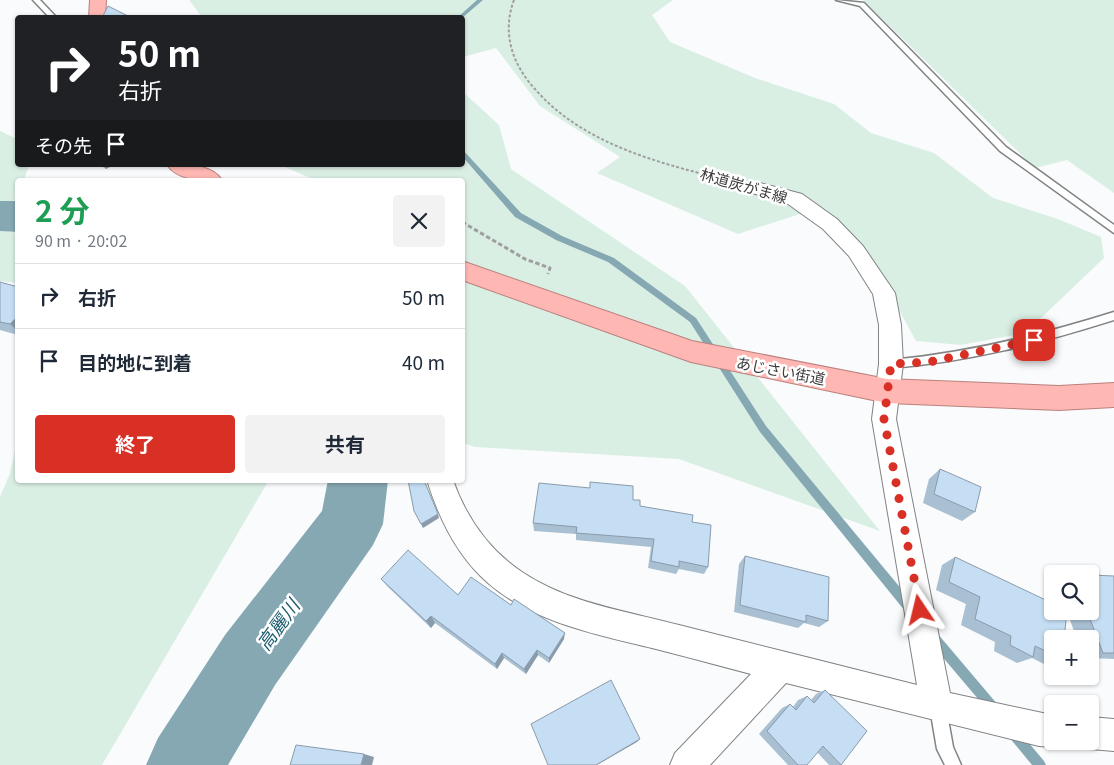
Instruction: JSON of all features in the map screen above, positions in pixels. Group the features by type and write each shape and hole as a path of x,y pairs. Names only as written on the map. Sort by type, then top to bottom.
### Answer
{"highway":[{"path":"97,15 98,0"},
{"path":"182,167 207,178"},
{"name":"あじさい街道","path":"465,271 691,351 887,391 1059,398 1114,395"}],"street":[{"name":"林道炭がま線","path":"756,188 795,200 830,224 856,251 884,293 890,325 891,364 884,419 938,706"},
{"path":"441,483 446,500 480,556 512,584 561,608 780,667 1044,730"},
{"path":"687,765 780,667"},
{"path":"1099,734 1114,735"}],"lane":[{"path":"36,0 51,15"},
{"path":"839,0 862,4 1003,149 1114,230"},
{"path":"891,364 938,360 1051,336 1114,316"},
{"path":"938,706 945,749 953,765"}],"path":[{"name":"林道炭がま線","path":"514,0 510,10 507,39 520,70 548,103 569,121 608,143 698,173 756,188"},
{"path":"465,224 525,260 550,268 536,296"}],"green space":[{"path":"189,0 673,0 652,15 670,42 755,78 834,104 871,133 934,153 993,198 1058,219 1101,237 1104,258 1042,317 1014,335 961,345 916,341 868,254 806,212 738,234 597,173 620,157 540,106 496,48 465,56 465,15 200,15"},
{"path":"863,0 1114,0 1114,193 1067,160 1035,168"},
{"path":"465,94 499,125 511,169 685,286 880,531 679,459 475,447 465,444 465,178 310,178 285,167 465,167"},
{"path":"0,131 15,138 15,167 28,167 25,178 15,178 15,198 0,217"},
{"path":"0,230 15,233 15,283 0,281"},
{"path":"15,451 15,483 267,483 102,765 0,765 0,497 10,473"}],"building":[{"path":"108,6 126,15 104,15"},
{"path":"0,282 15,286 15,319 10,324 0,322"},
{"path":"940,469 981,487 975,512 934,494"},
{"path":"590,482 633,486 633,500 640,500 640,506 693,515 692,522 711,525 708,567 679,561 679,567 651,561 654,539 576,533 577,527 533,523 539,483 590,488"},
{"path":"409,483 425,483 438,514 421,524 414,511"},
{"path":"408,550 458,595 471,577 511,605 514,599 565,633 549,658 537,650 524,669 502,653 495,664 431,616 426,621 381,579"},
{"path":"745,556 829,577 828,621 806,615 806,622 740,605"},
{"path":"955,557 1044,599 1044,620 1066,620 1065,630 1044,630 1044,650 1035,646 1033,657 1010,645 1011,636 975,619 980,597 949,582"},
{"path":"1099,575 1114,576 1114,653 1103,653 1099,642 1099,630 1094,630 1090,620 1099,620"},
{"path":"611,680 640,739 596,765 548,765 531,724"},
{"path":"825,690 867,731 841,765 823,746 807,765 798,765 767,731 790,704 796,710 807,696 814,703"},
{"path":"296,745 364,754 361,765 290,765"}],"waterway":[{"path":"462,15 480,0"},
{"path":"465,154 518,215 559,238 611,260 693,320 763,429 909,607"},
{"name":"高麗川","path":"0,216 15,217"},
{"name":"高麗川","path":"185,765 250,660 351,524 358,483"},
{"path":"933,637 994,709"},
{"path":"1013,733 1040,765"}],"route":[{"path":"920,610 884,419 891,364 929,362 1034,340"}]}
